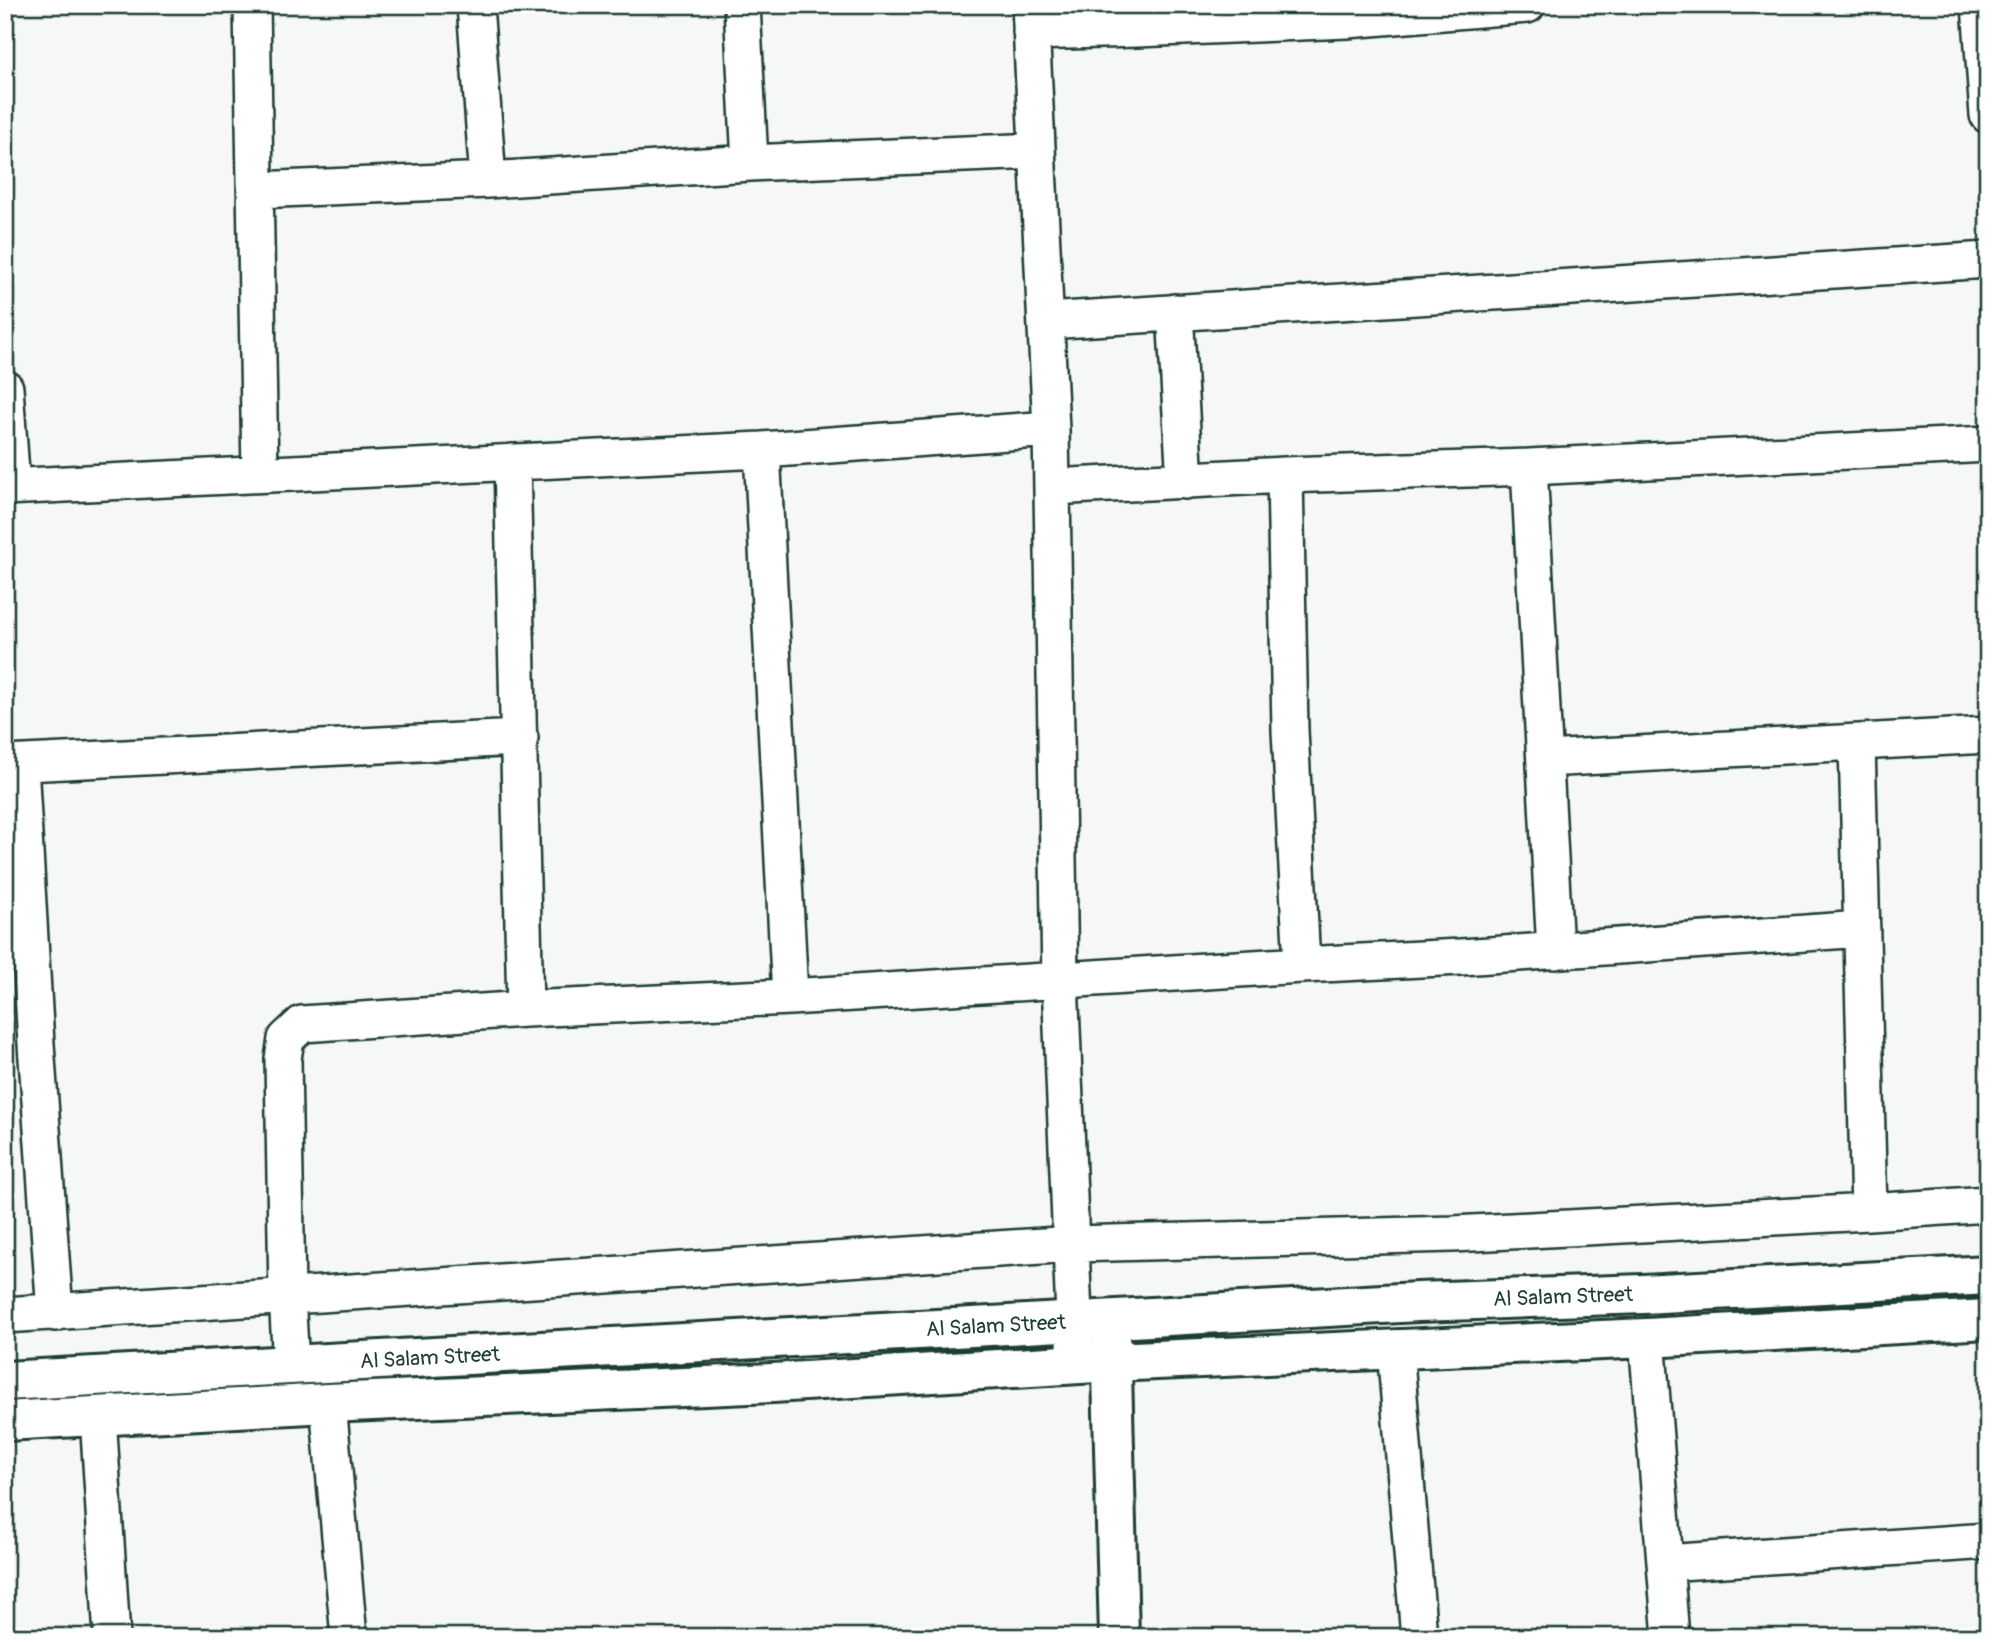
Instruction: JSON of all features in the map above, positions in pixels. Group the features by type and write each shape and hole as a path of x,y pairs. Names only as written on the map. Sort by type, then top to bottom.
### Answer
{"main road":[{"name":"Al Salam Street","path":"5,1381 1418,1302 1643,1294 1988,1275"},
{"name":"Al Salam Street","path":"5,1421 773,1383 1094,1363 1647,1338 1988,1318"},
{"path":"1092,1320 1119,1637"}],"street":[{"path":"252,5 260,474"},
{"path":"475,5 488,180"},
{"path":"742,5 750,163"},
{"path":"1092,1320 1073,1244 1060,981 1051,429 1030,19 1137,29 1347,12 1527,5"},
{"path":"1980,5 1988,116"},
{"path":"257,190 488,180 750,163 1037,151"},
{"path":"1047,321 1988,260"},
{"path":"1175,312 1185,481"},
{"path":"5,388 9,487 762,450 1051,429"},
{"path":"1052,487 1988,444"},
{"path":"762,450 789,997"},
{"path":"512,462 525,1009"},
{"path":"1529,467 1555,951"},
{"path":"1285,475 1290,730 1302,965"},
{"path":"1545,759 1988,735"},
{"path":"55,1313 13,764 520,738"},
{"path":"1857,743 1869,1212"},
{"path":"291,1366 287,1296 283,1059 286,1039 302,1024 1555,951 1863,929"},
{"path":"5,1315 1073,1244 1453,1234 1988,1204"},
{"path":"1647,1338 1671,1637"},
{"path":"1395,1348 1419,1637"},
{"path":"328,1403 349,1637"},
{"path":"98,1416 112,1637"},
{"path":"1665,1563 1988,1541"}]}
